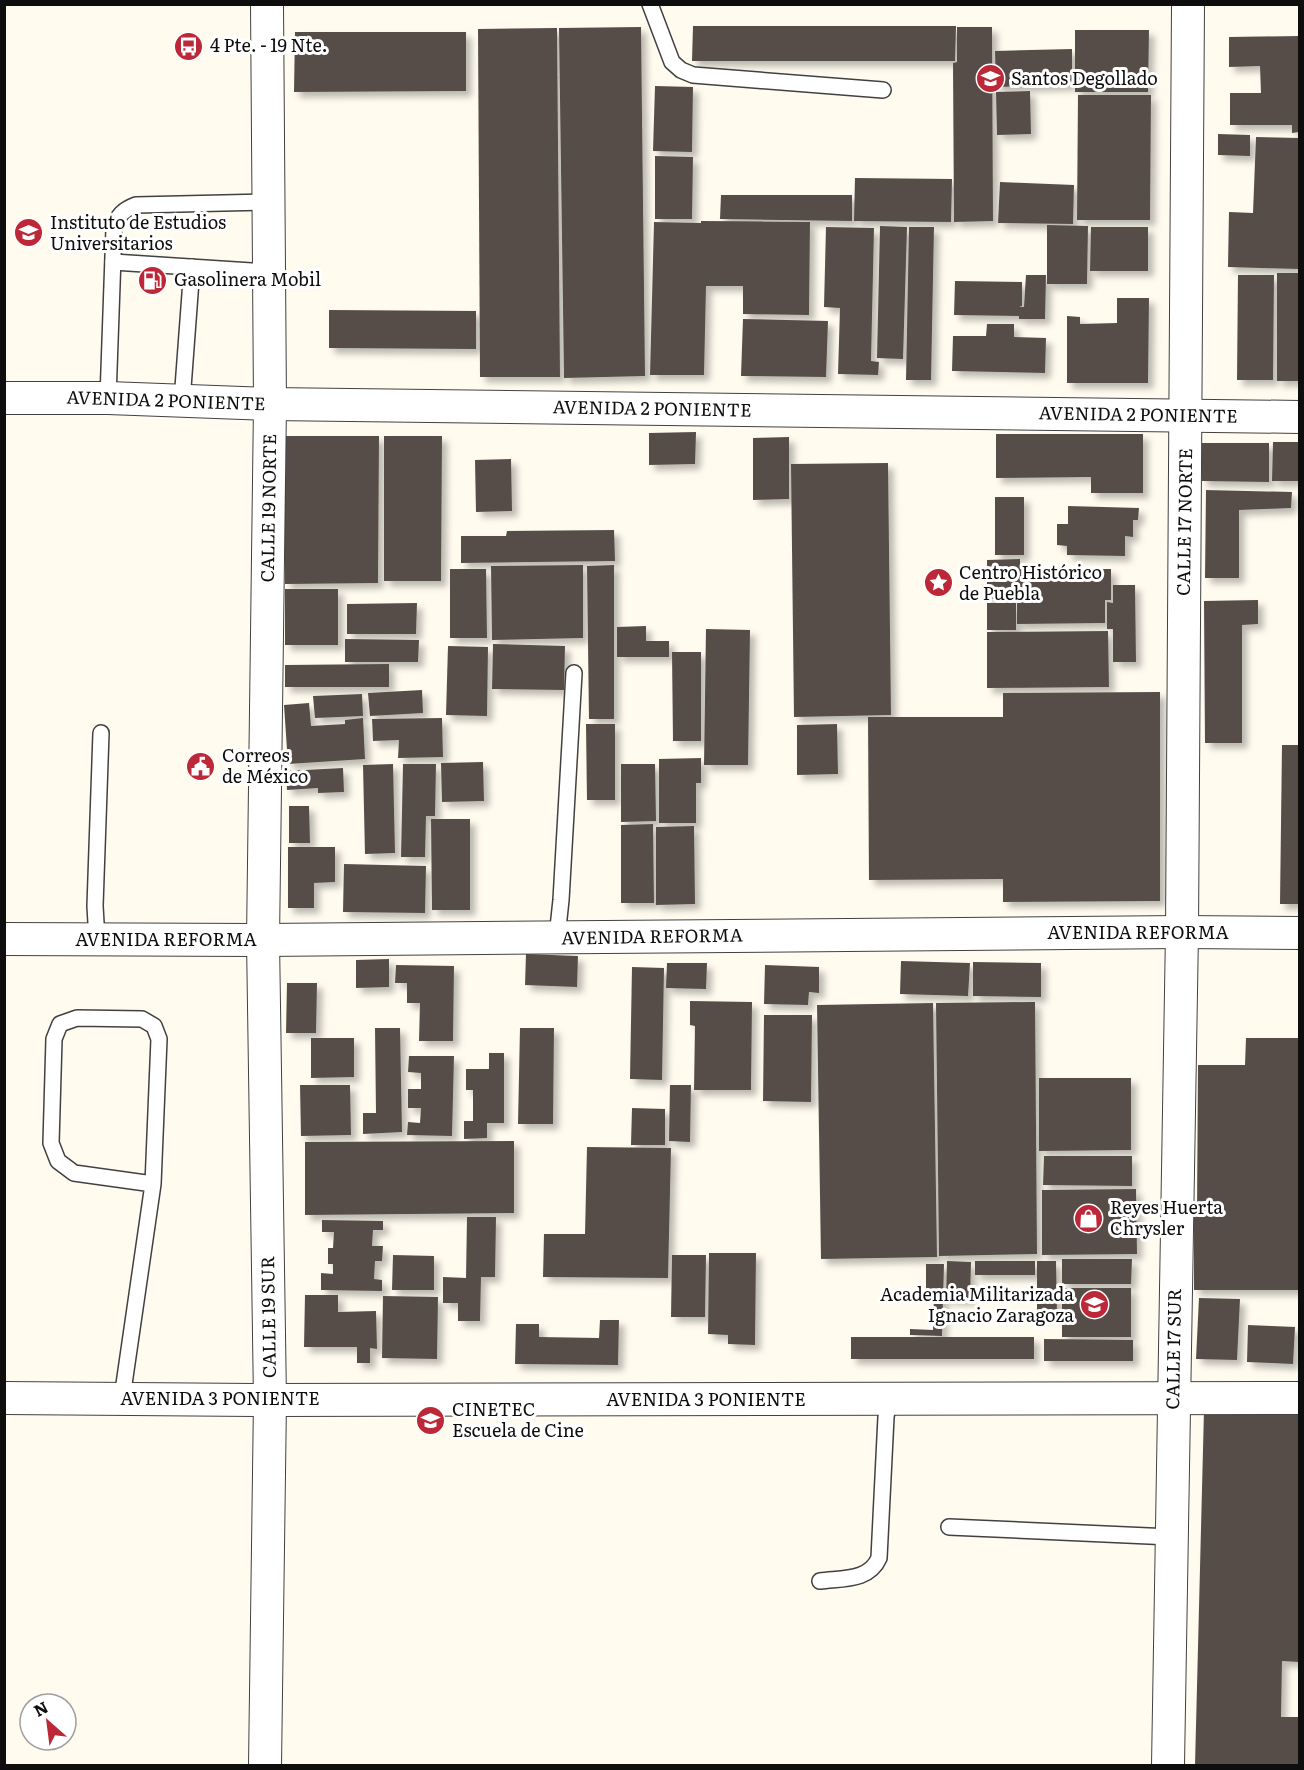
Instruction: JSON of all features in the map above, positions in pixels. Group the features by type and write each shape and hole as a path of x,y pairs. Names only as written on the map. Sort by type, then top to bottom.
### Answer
{"street":[{"name":"CALLE 19 NORTE","path":"263,940 270,404 267,4"},
{"name":"CALLE 17 NORTE","path":"1182,932 1188,4"},
{"name":"AVENIDA 2 PONIENTE","path":"4,398 108,398 270,404 1299,417"},
{"name":"CALLE 17 SUR","path":"1168,1766 1182,932"},
{"name":"AVENIDA REFORMA","path":"4,939 263,940 1299,933"},
{"name":"CALLE 19 SUR","path":"263,940 270,1400 265,1766"},
{"name":"AVENIDA 3 PONIENTE","path":"4,1398 270,1400 1299,1398"}],"lane":[{"path":"650,4 672,62 681,70 693,75 882,90"},
{"path":"108,398 114,228 117,217 125,209 136,206 268,202"},
{"path":"113,262 269,272"},
{"path":"182,401 192,267"},
{"path":"557,937 574,673"},
{"path":"97,940 95,906 101,733"},
{"path":"122,1398 153,1184 159,1039 154,1026 142,1019 77,1018 60,1024 54,1039 51,1143 58,1161 74,1173 153,1184"},
{"path":"820,1581 864,1575 875,1569 879,1558 886,1418 889,1399"},
{"path":"950,1527 1171,1537"}],"building":[{"path":"693,26 956,26 955,61 692,61"},
{"path":"641,27 645,376 564,378 559,28"},
{"path":"957,27 992,27 993,221 954,222 953,63 957,62"},
{"path":"557,28 560,377 480,377 478,29"},
{"path":"1075,30 1149,30 1148,92 1075,92"},
{"path":"295,32 466,32 466,91 294,92"},
{"path":"1299,36 1299,132 1292,133 1292,125 1230,125 1230,93 1261,93 1260,66 1229,67 1229,37"},
{"path":"1072,49 1072,85 996,87 995,51"},
{"path":"655,86 693,87 692,152 653,151"},
{"path":"1030,91 1031,134 997,135 996,92"},
{"path":"1078,95 1151,95 1150,220 1077,220"},
{"path":"1218,134 1250,135 1250,156 1218,155"},
{"path":"1256,137 1299,138 1299,269 1228,267 1229,212 1253,213"},
{"path":"655,156 693,157 692,219 655,219"},
{"path":"855,178 952,179 951,222 854,221"},
{"path":"1000,182 1074,185 1073,224 998,223"},
{"path":"721,195 852,195 852,221 720,219"},
{"path":"701,221 810,222 809,315 743,314 743,286 706,286 704,375 650,375 654,222 701,223"},
{"path":"1047,225 1088,226 1087,284 1047,284"},
{"path":"880,226 907,227 903,359 877,358"},
{"path":"826,227 874,228 871,361 879,362 878,375 838,374 840,308 824,307"},
{"path":"909,227 934,227 931,380 906,380"},
{"path":"1091,227 1148,227 1148,271 1090,271"},
{"path":"1277,273 1299,273 1299,381 1277,381"},
{"path":"1026,275 1046,275 1045,319 1019,319 1019,316 954,315 955,281 1022,282 1022,306 1019,307 1024,307"},
{"path":"1238,275 1274,275 1273,380 1237,380"},
{"path":"1117,298 1149,298 1148,383 1067,383 1067,316 1080,317 1080,324 1117,323"},
{"path":"329,310 476,311 476,349 329,348"},
{"path":"743,319 828,321 826,377 741,376"},
{"path":"987,324 1014,324 1014,337 1046,338 1045,373 952,371 953,336 986,336"},
{"path":"696,432 695,464 649,465 649,433"},
{"path":"996,434 1143,434 1143,493 1091,493 1091,477 996,478"},
{"path":"285,436 379,436 378,583 285,584"},
{"path":"384,436 442,436 441,581 384,581"},
{"path":"789,437 789,499 753,500 753,438"},
{"path":"1273,442 1299,442 1299,481 1272,481"},
{"path":"1202,443 1269,443 1269,482 1202,481"},
{"path":"511,459 512,511 476,512 475,460"},
{"path":"888,463 891,715 794,717 791,464"},
{"path":"1206,490 1292,492 1291,508 1239,510 1239,578 1205,578"},
{"path":"995,497 1024,497 1024,555 995,555"},
{"path":"1068,506 1139,508 1138,520 1133,520 1133,537 1125,536 1125,556 1067,555 1067,546 1057,545 1057,524 1068,524"},
{"path":"614,530 615,561 461,563 461,536 506,536 507,531"},
{"path":"1020,559 1020,569 1111,569 1111,600 1105,600 1105,623 1017,624 1017,599 987,599 987,560"},
{"path":"583,565 583,638 492,640 491,566"},
{"path":"614,565 614,719 589,719 587,566"},
{"path":"450,569 486,569 487,638 450,638"},
{"path":"1113,585 1135,585 1136,662 1113,662 1113,629 1107,629 1107,602 1113,603"},
{"path":"285,589 338,589 338,645 285,645"},
{"path":"1258,600 1258,624 1242,625 1242,743 1205,743 1204,601"},
{"path":"417,603 416,634 347,634 347,604"},
{"path":"987,603 1016,603 1016,630 987,630"},
{"path":"646,626 646,641 669,641 669,657 617,657 617,627"},
{"path":"706,629 750,630 748,765 704,765"},
{"path":"1108,631 1109,687 987,688 987,632"},
{"path":"345,639 419,640 418,662 345,662"},
{"path":"493,644 565,646 564,690 492,689"},
{"path":"448,646 488,647 487,716 446,715"},
{"path":"672,652 701,652 701,741 673,741"},
{"path":"389,664 389,687 285,687 285,665"},
{"path":"422,690 423,713 370,716 368,693"},
{"path":"1160,692 1160,901 1003,902 1003,879 869,880 868,717 1003,717 1003,693"},
{"path":"362,694 363,716 315,718 313,696"},
{"path":"309,703 311,726 345,724 345,720 363,718 365,759 288,764 284,705"},
{"path":"442,718 443,757 398,758 399,740 373,741 372,719"},
{"path":"586,724 615,724 615,800 587,800"},
{"path":"837,724 838,774 797,775 797,725"},
{"path":"1282,745 1299,745 1299,904 1280,904"},
{"path":"701,758 701,783 696,783 696,823 659,823 659,759"},
{"path":"483,762 484,801 442,802 441,763"},
{"path":"393,764 395,853 365,854 363,765"},
{"path":"403,764 436,764 435,816 426,816 425,857 401,857"},
{"path":"621,764 655,764 656,821 621,822"},
{"path":"343,768 344,792 318,793 318,788 287,790 286,771"},
{"path":"289,806 309,806 310,843 289,843"},
{"path":"431,819 470,819 470,910 432,910"},
{"path":"653,824 654,903 621,903 621,825"},
{"path":"694,826 695,904 656,905 656,827"},
{"path":"288,847 335,847 335,882 314,883 314,908 288,908"},
{"path":"344,864 426,866 425,913 343,912"},
{"path":"526,954 578,956 577,987 525,985"},
{"path":"389,959 389,987 356,988 356,960"},
{"path":"901,961 970,963 968,996 900,994"},
{"path":"973,962 1041,963 1041,997 973,996"},
{"path":"667,963 707,963 706,989 666,988"},
{"path":"396,965 454,966 453,1041 419,1041 420,1003 407,1003 407,983 395,983"},
{"path":"765,965 819,967 819,993 809,992 808,1005 764,1004"},
{"path":"632,967 664,968 662,1080 630,1079"},
{"path":"287,983 317,983 316,1033 286,1033"},
{"path":"690,1001 752,1002 751,1090 694,1090 695,1026 690,1025"},
{"path":"1035,1002 1037,1254 939,1256 936,1003"},
{"path":"933,1003 937,1257 821,1259 817,1005"},
{"path":"764,1015 812,1015 811,1102 763,1101"},
{"path":"375,1028 400,1028 402,1132 363,1134 363,1113 376,1113"},
{"path":"520,1028 554,1028 553,1124 518,1124"},
{"path":"311,1038 354,1038 354,1077 311,1078"},
{"path":"1246,1038 1299,1038 1299,1290 1194,1290 1198,1065 1245,1065"},
{"path":"489,1053 504,1053 504,1123 487,1123 487,1138 464,1139 464,1121 473,1121 473,1090 466,1090 466,1069 489,1069"},
{"path":"409,1056 454,1056 452,1136 407,1135 408,1122 420,1123 421,1108 408,1108 408,1089 421,1089 421,1073 408,1072"},
{"path":"1039,1078 1131,1078 1131,1150 1039,1151"},
{"path":"300,1085 350,1085 351,1135 301,1136"},
{"path":"670,1085 691,1085 690,1142 669,1141"},
{"path":"632,1108 665,1109 665,1145 631,1145"},
{"path":"514,1141 514,1213 305,1215 305,1142"},
{"path":"587,1147 671,1148 668,1278 543,1277 544,1234 585,1234"},
{"path":"1044,1156 1132,1156 1132,1186 1043,1185"},
{"path":"1136,1189 1137,1254 1042,1255 1042,1190"},
{"path":"467,1217 496,1217 495,1277 481,1277 480,1321 458,1321 458,1303 443,1303 443,1277 466,1278"},
{"path":"322,1220 383,1221 383,1230 373,1230 372,1246 383,1246 382,1261 375,1261 374,1279 382,1280 382,1291 321,1290 321,1273 333,1274 333,1264 328,1264 328,1248 333,1248 334,1232 322,1232"},
{"path":"709,1253 756,1253 755,1345 728,1344 728,1335 708,1334"},
{"path":"393,1255 434,1256 434,1290 392,1290"},
{"path":"672,1255 706,1255 705,1317 671,1317"},
{"path":"1062,1259 1132,1259 1131,1284 1062,1284"},
{"path":"947,1261 971,1262 970,1300 946,1299"},
{"path":"975,1261 1035,1261 1035,1275 975,1275"},
{"path":"1037,1261 1056,1261 1057,1315 1037,1316"},
{"path":"926,1264 944,1264 942,1336 910,1335 910,1329 933,1330 934,1293 926,1293"},
{"path":"1062,1288 1131,1288 1131,1337 1062,1337"},
{"path":"305,1295 338,1295 338,1312 376,1311 377,1349 370,1348 370,1363 357,1363 357,1347 304,1347"},
{"path":"383,1296 438,1297 437,1359 382,1358"},
{"path":"1199,1298 1240,1299 1237,1360 1196,1359"},
{"path":"600,1320 619,1320 618,1365 515,1364 516,1324 539,1324 539,1337 599,1338"},
{"path":"1248,1325 1295,1327 1293,1364 1247,1362"},
{"path":"851,1337 1034,1337 1034,1359 851,1359"},
{"path":"1044,1339 1133,1340 1133,1361 1044,1361"},
{"path":"1204,1410 1299,1412 1299,1662 1282,1661 1281,1717 1299,1717 1299,1766 1195,1766"}],"place":[{"name":"4 Pte. - 19 Nte.","path":"189,46"},
{"name":"Santos Degollado","path":"990,79"},
{"name":"Instituto de Estudios Universitarios","path":"29,233"},
{"name":"Gasolinera Mobil","path":"153,280"},
{"name":"Centro Histórico de Puebla","path":"938,583"},
{"name":"Correos de México","path":"201,766"},
{"name":"Reyes Huerta Chrysler","path":"1089,1218"},
{"name":"Academia Militarizada Ignacio Zaragoza","path":"1095,1305"},
{"name":"CINETEC Escuela de Cine","path":"431,1420"}]}
